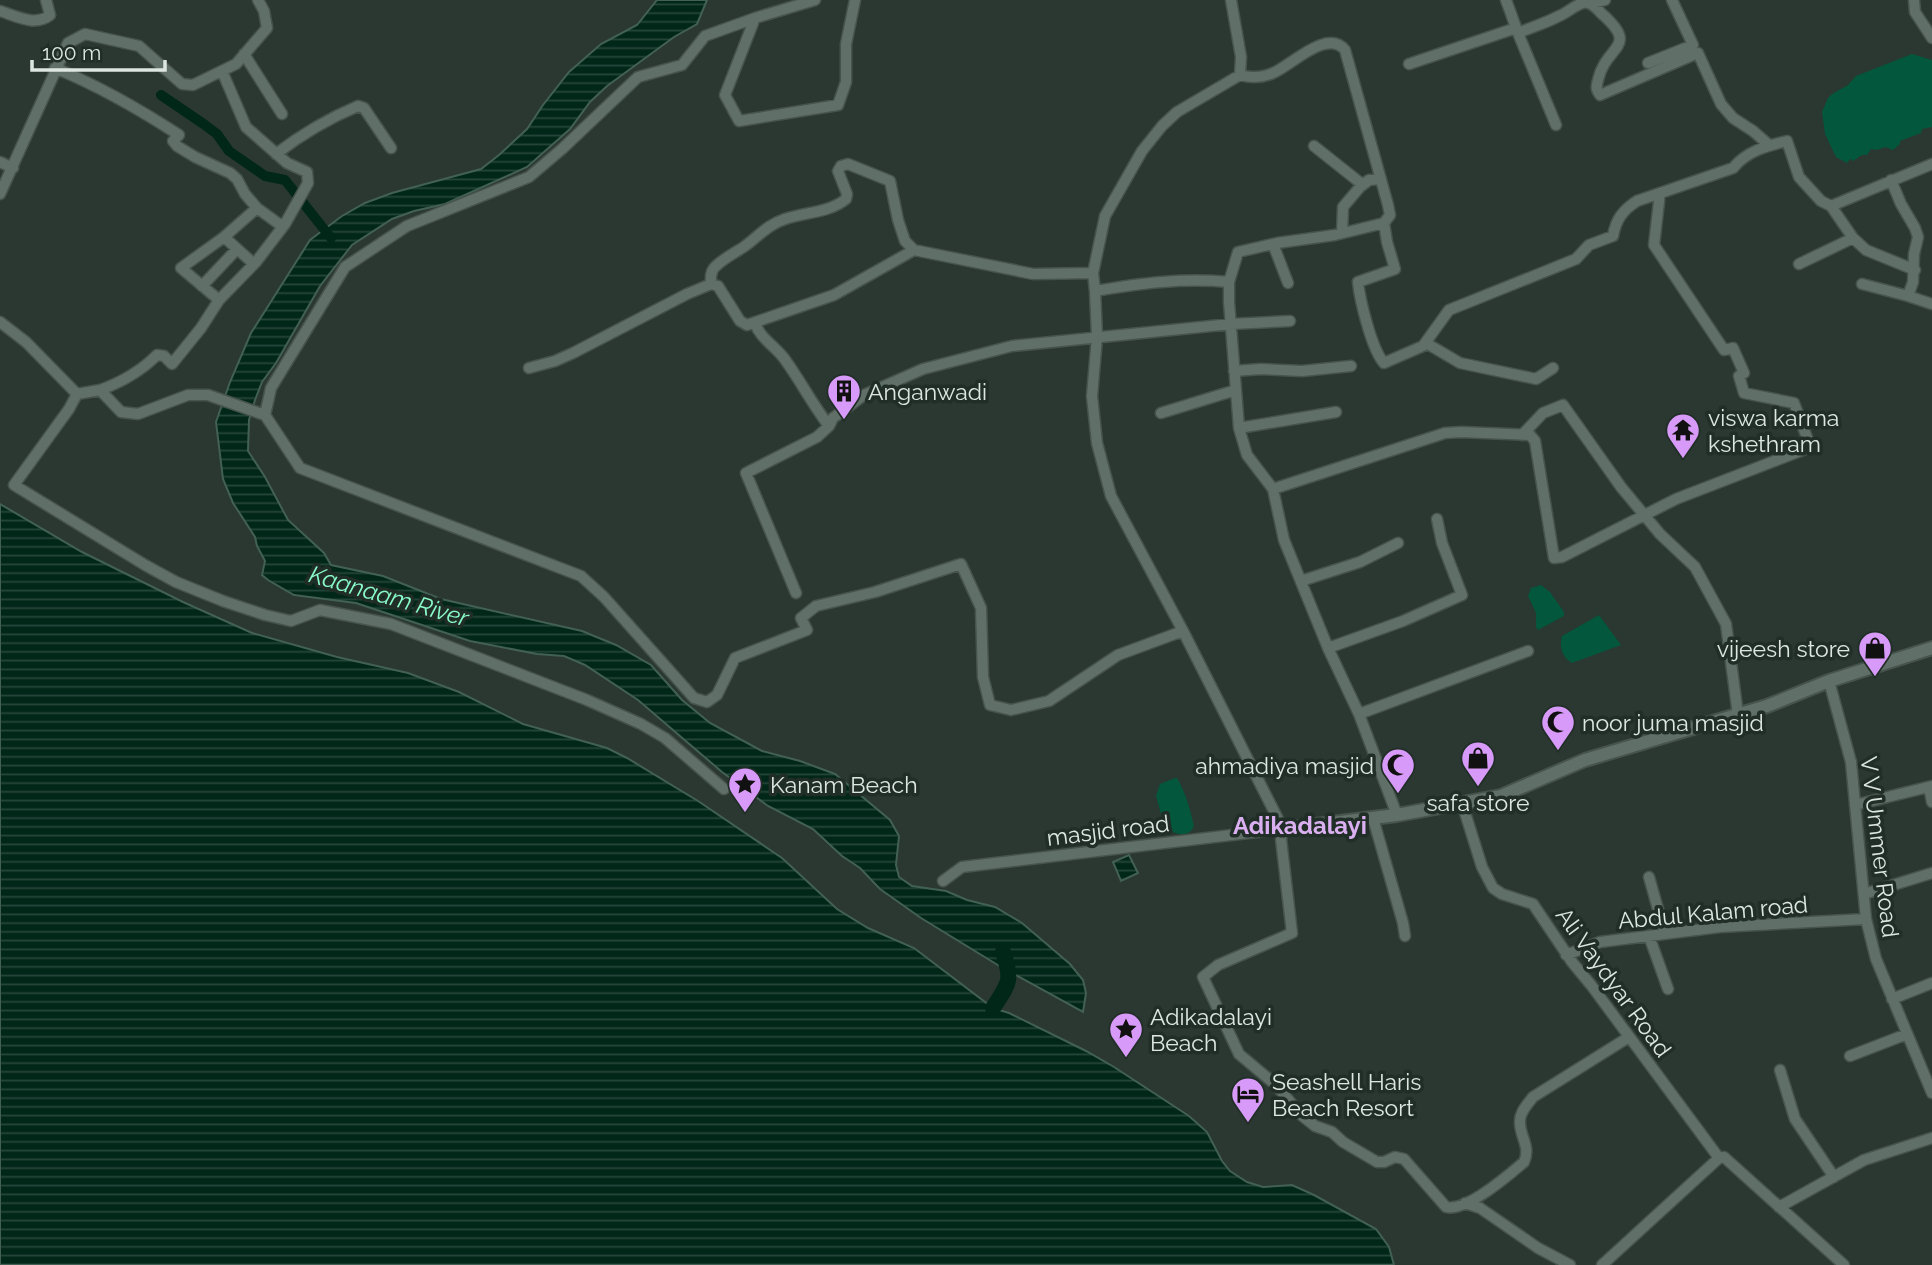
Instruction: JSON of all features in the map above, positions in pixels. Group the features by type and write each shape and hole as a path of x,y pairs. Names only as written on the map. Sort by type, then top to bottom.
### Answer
{"street":[{"path":"0,10 33,21 45,19 50,15 46,0"},
{"path":"0,194 68,43 85,34 139,46 182,84 192,85 236,64 267,28 264,11 258,0"},
{"path":"262,414 271,388 345,267 407,226 529,177 638,77 682,65 705,36 815,0"},
{"path":"755,18 726,94 739,121 838,105 846,82 846,44 855,0"},
{"path":"1231,0 1241,57 1240,75"},
{"path":"1506,0 1556,125"},
{"path":"1409,64 1558,17 1584,3 1605,0"},
{"path":"1672,0 1721,103 1733,118 1769,145"},
{"path":"1914,0 1915,12 1932,38"},
{"path":"1591,4 1608,19 1622,41 1603,62 1597,86 1600,95 1695,49"},
{"path":"1397,815 1359,713 1328,648 1284,540 1273,489 1247,455 1239,428 1228,302 1229,282 1238,252 1384,223 1390,215 1345,50 1339,44 1330,42 1316,47 1275,73 1250,78 1240,75 1177,111 1142,152 1105,216 1093,273 1097,337 1092,396 1097,443 1111,496 1283,829 1281,839 1292,933 1218,965 1203,977 1239,1054 1277,1086 1300,1114 1315,1126 1332,1132 1343,1142 1377,1161 1384,1162 1395,1157 1404,1159 1446,1207 1454,1209 1490,1188 1524,1162 1528,1154 1519,1121 1533,1097 1629,1037"},
{"path":"1648,63 1695,49"},
{"path":"244,54 282,114"},
{"path":"55,68 83,79 135,107 179,135 173,141 177,146 195,158 230,173 257,208 279,224 285,224"},
{"path":"77,394 121,383 158,355 164,356 172,364 219,300 254,264 285,224 304,192 308,183 307,172 286,163 246,127 222,71"},
{"path":"276,154 330,117 358,106 364,108 391,148"},
{"path":"1384,223 1395,269 1358,282 1368,326 1384,363 1426,343 1448,310 1576,259 1589,245 1613,236 1616,222 1625,209 1637,201 1733,168 1743,156 1787,141 1799,177 1821,201 1831,206 1853,238 1866,250 1915,270"},
{"path":"1314,145 1363,185"},
{"path":"0,162 13,168"},
{"path":"711,284 711,274 715,268 762,230 785,219 809,215 841,204 847,194 838,172 841,166 848,164 890,181 905,241 914,250 1033,274 1093,273"},
{"path":"1831,206 1932,164"},
{"path":"1342,233 1343,207 1369,180 1381,179"},
{"path":"1891,180 1918,237 1914,254 1915,270 1908,296"},
{"path":"1273,489 1445,433 1530,435 1535,441 1554,558 1562,557 1676,499 1803,450 1809,443 1794,403 1744,393 1739,376 1744,373 1733,348 1724,350 1654,245 1660,194"},
{"path":"219,300 181,268 224,237 257,208"},
{"path":"224,237 254,264"},
{"path":"1799,264 1853,238"},
{"path":"1273,244 1288,283"},
{"path":"202,286 237,249"},
{"path":"529,368 573,354 711,284 718,286 740,321 747,325 834,295 914,250"},
{"path":"1095,291 1154,281 1229,282"},
{"path":"1862,284 1932,304"},
{"path":"796,593 746,473 817,437 833,418 864,395 923,369 1012,346 1231,324 1290,321"},
{"path":"0,322 26,342 77,394"},
{"path":"755,323 758,332 785,358 829,426"},
{"path":"1426,343 1460,363 1536,379 1553,368"},
{"path":"1234,371 1302,371 1350,366"},
{"path":"100,390 121,412 138,414 188,395 208,395 262,414 300,468 581,576 604,597 694,698 708,702 717,695 735,658 807,630 801,618 817,607 875,592 961,564 981,608 983,677 990,705 1011,710 1048,701 1118,655 1183,631"},
{"path":"1161,413 1236,390"},
{"path":"77,394 14,485 176,582 223,601 291,621 320,610 391,624 641,724 665,738 724,789"},
{"path":"1522,435 1543,412 1563,405 1644,515 1660,534 1695,566 1726,624 1738,715"},
{"path":"1239,428 1336,412"},
{"path":"1328,648 1403,621 1462,595 1442,543 1437,519"},
{"path":"1301,581 1360,562 1398,543"},
{"path":"1283,829 1397,815 1501,796 1585,760 1767,706 1829,681 1932,648"},
{"path":"1359,713 1528,651"},
{"name":"V V Ummer Road","path":"1829,681 1851,762 1866,919 1876,959 1932,1093"},
{"path":"1855,805 1930,786 1932,802"},
{"name":"Ali Vaydyar Road","path":"1462,803 1482,867 1493,888 1502,894 1533,904 1566,955 1718,1158 1724,1157 1844,1265"},
{"path":"1373,818 1405,936"},
{"name":"masjid road","path":"943,881 962,867 1283,829"},
{"path":"1864,894 1932,873"},
{"path":"1649,877 1665,934"},
{"name":"Abdul Kalam road","path":"1566,955 1601,942 1720,927 1866,919"},
{"path":"1649,936 1668,989"},
{"path":"1892,999 1932,983"},
{"path":"1850,1056 1907,1034"},
{"path":"1780,1069 1795,1119 1834,1177"},
{"path":"1779,1207 1864,1160 1932,1138"},
{"path":"1602,1265 1718,1158"},
{"path":"1465,1203 1480,1208 1538,1248 1570,1265"}],"green space":[{"path":"1912,54 1932,60 1932,127 1922,129 1921,133 1900,141 1893,150 1886,147 1871,149 1867,155 1853,161 1850,159 1847,163 1836,157 1825,134 1822,112 1828,98 1848,85 1856,76"},
{"path":"1541,585 1550,592 1564,616 1538,630 1536,613 1528,596 1531,588"},
{"path":"1599,615 1621,645 1572,663 1562,651 1562,636"},
{"path":"1175,778 1185,795 1194,826 1185,834 1165,828 1156,796 1160,784"}],"water":[{"path":"657,0 707,0 697,24 674,37 607,86 590,102 570,129 527,167 445,204 392,219 352,245 320,286 276,363 262,382 249,420 248,451 288,520 324,553 331,565 383,576 441,599 582,631 616,645 651,665 682,700 710,723 762,751 835,774 890,820 899,836 896,865 899,877 912,886 946,891 995,907 1022,923 1070,964 1083,980 1086,993 1083,1012 1001,967 921,918 880,889 860,868 842,856 813,829 768,806 722,772 638,700 585,665 564,656 537,654 470,641 356,603 294,595 262,575 265,561 223,479 216,422 251,333 310,240 365,203 481,169 527,129 569,72 601,44 637,25"},
{"path":"0,504 82,552 252,633 337,657 408,673 459,692 523,724 607,748 627,758 698,801 782,858 837,909 868,928 914,948 993,1008 1009,1013 1086,1051 1189,1116 1207,1132 1230,1171 1247,1182 1263,1187 1292,1185 1376,1229 1389,1247 1394,1265 0,1265"},
{"path":"1129,855 1138,873 1121,881 1113,862"}],"waterway":[{"path":"161,95 217,134 229,151 265,176 285,180 331,238"},
{"name":"Kaanaam River","path":"993,1008 1008,982 1008,969 1003,952"}],"place":[{"name":"Anganwadi","path":"844,421"},
{"name":"viswa karma kshethram","path":"1683,460"},
{"name":"vijeesh store","path":"1875,678"},
{"name":"noor juma masjid","path":"1558,752"},
{"name":"safa store","path":"1478,788"},
{"name":"ahmadiya masjid","path":"1398,795"},
{"name":"Kanam Beach","path":"745,814"},
{"name":"Adikadalayi Beach","path":"1126,1059"},
{"name":"Seashell Haris Beach Resort","path":"1248,1124"}],"district":[{"name":"Adikadalayi","path":"1300,825"}]}
